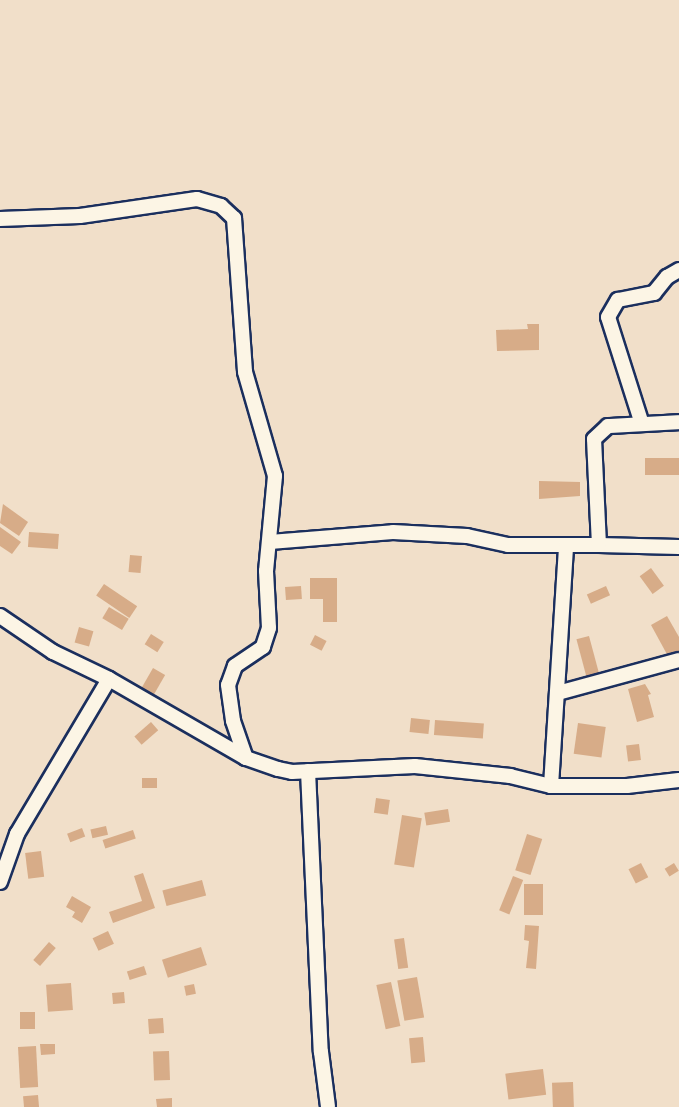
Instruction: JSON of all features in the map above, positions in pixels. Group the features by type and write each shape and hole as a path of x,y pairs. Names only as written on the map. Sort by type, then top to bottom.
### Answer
{"street":[{"path":"0,219 80,216 196,199 229,211 234,218 245,372 275,476 267,638 263,646 235,666 228,686 233,721 246,758"},
{"path":"640,421 608,317 618,300 654,293 667,277 679,270"},
{"path":"598,545 594,439 608,426 640,421 679,422"},
{"path":"270,542 393,532 467,536 508,545 679,547"},
{"path":"550,786 558,693 566,545"},
{"path":"0,616 53,652 109,679 246,758 278,769 308,771 415,766 510,776 550,786 627,786 679,780"},
{"path":"558,693 679,660"},
{"path":"0,882 17,834 109,679"},
{"path":"308,771 321,1052 328,1107"}],"building":[{"path":"527,324 539,324 539,350 497,351 496,330 528,329"},
{"path":"645,458 679,458 679,475 645,475"},
{"path":"539,481 580,482 580,496 539,499"},
{"path":"3,504 28,522 19,536 0,523"},
{"path":"0,527 21,542 12,554 0,546"},
{"path":"29,532 59,534 58,549 28,547"},
{"path":"130,555 142,556 140,573 129,572"},
{"path":"651,568 664,586 653,594 640,576"},
{"path":"310,578 337,578 337,622 323,622 323,599 310,599"},
{"path":"104,584 137,606 129,618 96,596"},
{"path":"301,586 302,599 286,600 285,587"},
{"path":"606,586 610,595 591,604 587,595"},
{"path":"109,607 129,619 122,630 102,618"},
{"path":"667,616 679,637 679,653 669,658 651,625"},
{"path":"79,627 93,631 89,647 75,642"},
{"path":"151,634 164,642 157,652 145,644"},
{"path":"315,635 327,641 322,651 310,645"},
{"path":"589,636 600,677 587,680 576,639"},
{"path":"153,668 165,675 154,695 142,688"},
{"path":"645,684 651,694 648,695 654,717 637,722 628,689"},
{"path":"411,718 430,720 428,734 410,732"},
{"path":"435,720 484,723 483,738 434,735"},
{"path":"151,722 158,730 142,745 134,736"},
{"path":"578,723 606,727 601,758 574,754"},
{"path":"639,744 641,760 628,761 626,746"},
{"path":"142,778 157,778 157,788 142,788"},
{"path":"376,798 390,800 388,815 374,813"},
{"path":"448,809 450,822 426,826 424,813"},
{"path":"402,815 422,818 414,868 394,864"},
{"path":"106,826 108,835 92,838 90,830"},
{"path":"82,828 85,836 70,842 67,834"},
{"path":"133,830 136,839 105,848 103,840"},
{"path":"527,834 542,839 530,875 515,870"},
{"path":"41,851 44,877 28,879 25,853"},
{"path":"641,863 648,877 636,884 629,869"},
{"path":"674,863 679,871 669,876 665,869"},
{"path":"143,873 155,908 113,923 109,912 142,901 134,876"},
{"path":"513,876 523,880 509,914 499,910"},
{"path":"202,880 206,895 167,906 162,891"},
{"path":"524,884 543,884 543,915 524,915"},
{"path":"72,896 91,907 82,923 72,917 75,912 66,907"},
{"path":"525,925 539,926 536,969 526,968 529,941 524,940"},
{"path":"108,931 114,944 99,951 93,938"},
{"path":"404,938 408,968 398,969 394,939"},
{"path":"49,942 56,948 40,966 33,960"},
{"path":"201,947 207,965 168,978 162,960"},
{"path":"144,966 147,975 130,980 127,972"},
{"path":"417,977 424,1017 404,1021 397,980"},
{"path":"391,982 400,1026 386,1029 376,985"},
{"path":"71,983 73,1010 48,1012 46,985"},
{"path":"194,984 196,994 186,996 184,986"},
{"path":"124,992 125,1003 113,1004 112,993"},
{"path":"20,1012 35,1012 35,1029 20,1029"},
{"path":"163,1018 164,1033 149,1034 148,1019"},
{"path":"423,1037 425,1062 411,1063 409,1038"},
{"path":"40,1044 55,1044 55,1054 41,1055"},
{"path":"36,1046 38,1087 20,1088 18,1047"},
{"path":"169,1051 170,1080 154,1081 153,1052"},
{"path":"543,1069 546,1095 508,1099 505,1074"},
{"path":"573,1082 574,1107 553,1107 552,1083"},
{"path":"38,1095 39,1107 24,1107 23,1096"},
{"path":"172,1098 172,1107 157,1107 156,1099"}]}
